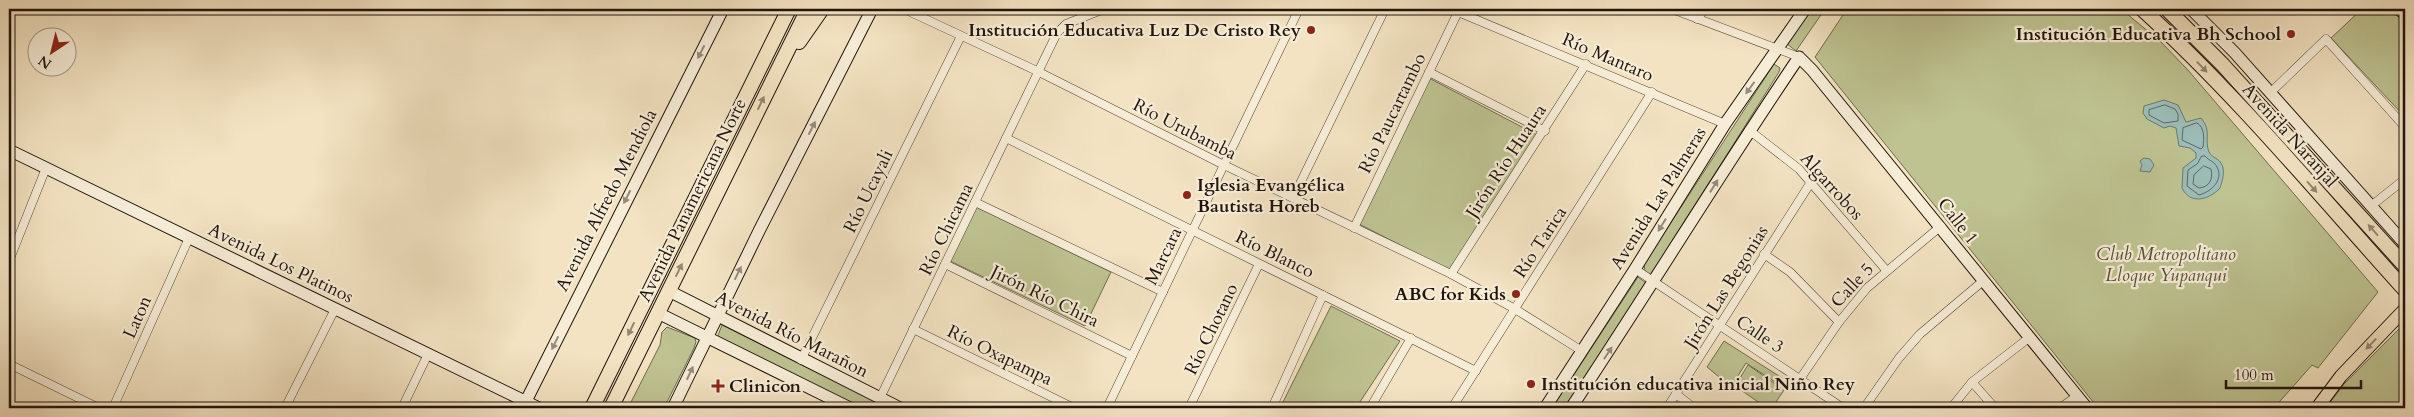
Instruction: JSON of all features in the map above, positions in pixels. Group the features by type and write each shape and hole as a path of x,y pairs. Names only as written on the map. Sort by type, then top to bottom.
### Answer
{"highway":[{"path":"761,66 782,9"},
{"name":"Avenida Panamericana Norte","path":"592,408 789,9"},
{"name":"Avenida Panamericana Norte","path":"612,407 808,9"},
{"path":"780,66 822,9"},
{"name":"Avenida Naranjal","path":"2142,9 2176,39 2211,76 2405,290"},
{"name":"Avenida Naranjal","path":"2167,9 2223,65 2405,266"}],"main road":[{"name":"Avenida Alfredo Mendiola","path":"524,405 723,9"},
{"path":"674,408 707,337 872,9"},
{"name":"Avenida Las Palmeras","path":"1545,408 1635,269 1724,124 1805,9"},
{"name":"Avenida Naranjal","path":"2191,9 2236,53 2405,244"},
{"path":"2398,9 2405,14"},
{"path":"1571,408 1655,282 1749,130 1799,57"},
{"name":"Calle 1","path":"1799,57 1812,70 1941,226 1983,281 2088,408"},
{"name":"Avenida Los Platinos","path":"9,150 428,354 524,405 539,408"},
{"path":"2390,227 2405,234"},
{"name":"Avenida Río Marañon","path":"669,291 801,360 900,408"},
{"path":"2317,408 2341,376 2405,309"},
{"path":"658,313 850,408"}],"street":[{"name":"Río Urubamba","path":"904,9 1037,71 1224,165 1451,274 1515,309 1582,352"},
{"path":"1037,71 1061,28 1066,24 1104,9"},
{"name":"Marcara","path":"1107,408 1299,9"},
{"path":"1293,198 1384,9"},
{"path":"1672,9 1763,45 1778,48 1799,57"},
{"path":"1698,19 1705,9"},
{"name":"Río Mantaro","path":"1454,10 1586,64 1724,124"},
{"name":"Río Paucartambo","path":"1354,228 1429,72 1454,10"},
{"name":"Río Ucayali","path":"801,360 961,36"},
{"path":"2270,93 2326,39 2405,127"},
{"name":"Jirón Río Huaura","path":"1451,274 1545,131 1586,64"},
{"name":"Río Chicama","path":"880,398 1037,71"},
{"path":"1429,72 1545,131"},
{"name":"Río Tarica","path":"1452,408 1652,92"},
{"name":"Algarrobos","path":"1749,130 1782,154 1812,182 1886,270"},
{"name":"Río Blanco","path":"1006,138 1476,371"},
{"path":"9,261 46,168"},
{"path":"2371,206 2405,179"},
{"name":"Jirón Las Begonias","path":"1667,408 1764,254 1812,182"},
{"path":"975,202 1162,292"},
{"name":"Calle 5","path":"1800,379 1839,322 1867,288 1886,270 1941,226"},
{"name":"Laton","path":"113,408 189,238"},
{"path":"1764,254 1790,272 1839,322"},
{"name":"Jirón Río Chira","path":"945,264 1132,356"},
{"name":"Río Chotano","path":"1189,408 1259,264"},
{"name":"Calle 3","path":"1635,269 1843,408"},
{"path":"1864,408 1899,358 1920,334 1983,281"},
{"path":"1272,408 1323,295"},
{"path":"285,408 335,309"},
{"name":"Río Oxapampa","path":"913,329 1074,408"},
{"path":"1951,408 1972,382 2030,337"},
{"path":"1370,408 1411,338"},
{"path":"402,408 428,354"},
{"path":"9,364 99,408"},
{"path":"1972,382 1995,408"},
{"path":"1676,394 1694,408"},
{"path":"2060,408 2077,396"}],"green space":[{"path":"1810,9 1825,9 1796,51 1786,43"},
{"name":"Club Metropolitano Lloque Yupanqui","path":"1847,9 2121,9 2161,42 2187,69 2378,292 2318,368 2312,365 2274,408 2098,408 1815,57"},
{"path":"2362,9 2391,9 2405,20 2405,117 2331,38"},
{"path":"1774,64 1780,68 1779,72 1651,275 1645,271 1644,264"},
{"path":"1429,78 1537,135 1449,270 1359,224"},
{"path":"976,207 1111,272 1085,326 950,261"},
{"path":"1638,277 1646,285 1564,408 1552,408"},
{"path":"1331,306 1400,341 1356,408 1280,408"},
{"path":"2404,324 2405,408 2326,408 2344,384"},
{"path":"722,325 890,408 859,408 717,338"},
{"path":"667,327 695,338 694,348 664,408 628,408 660,345 662,332"},
{"path":"1724,341 1793,385 1789,391 1746,363 1731,387 1707,367"},
{"path":"1748,365 1784,390 1772,408 1767,408 1735,386"}],"water":[{"path":"2164,100 2178,105 2186,122 2201,118 2207,131 2209,152 2222,165 2223,177 2220,188 2205,198 2195,199 2190,197 2182,188 2183,168 2196,158 2196,153 2190,148 2179,146 2176,128 2170,126 2164,128 2147,119 2143,113 2144,106"},
{"path":"2144,158 2150,159 2154,165 2150,172 2140,171 2142,165 2140,161"}],"place":[{"name":"Institución Educativa Luz De Cristo Rey","path":"1311,30"},
{"name":"Institución Educativa Bh School","path":"2291,34"},
{"name":"Iglesia Evangélica Bautista Horeb","path":"1187,195"},
{"name":"ABC for Kids","path":"1516,294"},
{"name":"Institución educativa inicial Niño Rey","path":"1531,384"},
{"name":"Clinicon","path":"718,386"}]}
